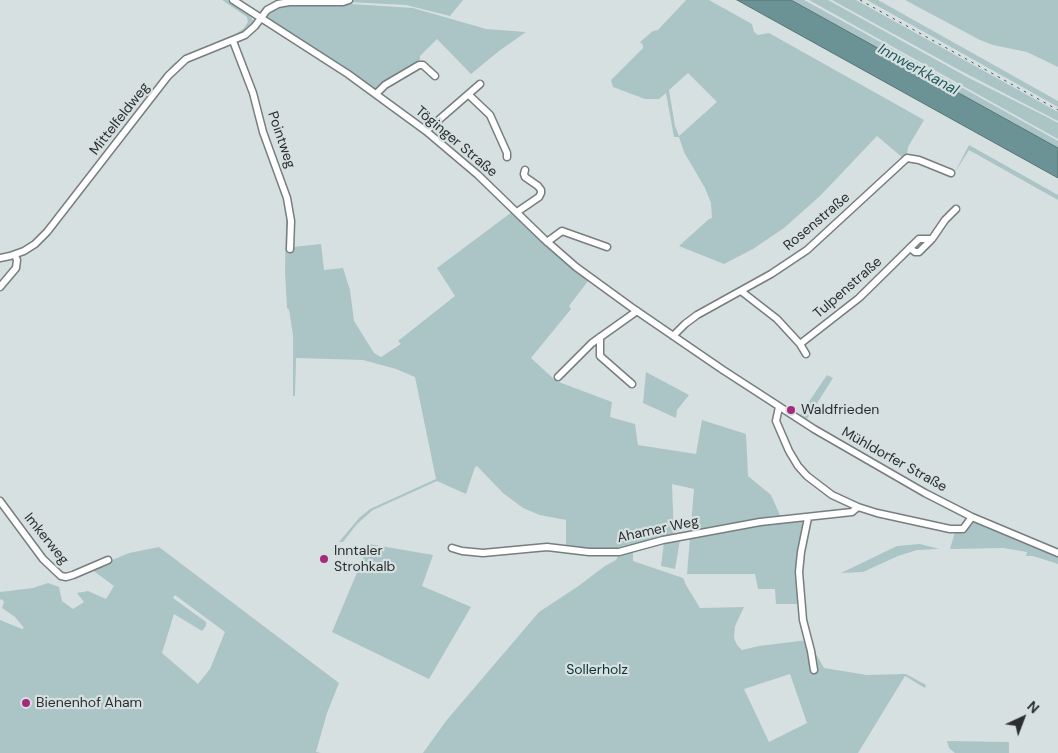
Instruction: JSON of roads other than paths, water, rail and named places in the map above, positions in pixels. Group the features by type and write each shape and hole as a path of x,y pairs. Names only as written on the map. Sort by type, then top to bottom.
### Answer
{"street":[{"name":"Töginger Straße","path":"233,0 327,60 426,131 478,175 547,242 576,267 628,306"},
{"name":"Mittelfeldweg","path":"0,258 15,255 35,244 47,232 179,65 190,56 232,41 249,31 267,10 278,4 289,2 343,2 349,0"},
{"name":"Pointweg","path":"232,41 253,93 263,132 287,198 292,221 290,249"},
{"path":"376,94 385,86 419,65 424,65 435,76"},
{"path":"426,131 480,84"},
{"path":"469,95 490,116 507,153 506,157"},
{"name":"Rosenstraße","path":"673,336 684,324 697,315 741,291 813,246 907,158 919,160 951,173"},
{"path":"517,212 539,197 541,192 538,186 525,178 525,170"},
{"name":"Tulpenstraße","path":"910,248 915,252 919,252 956,209"},
{"path":"547,242 562,232 607,247"},
{"name":"Tulpenstraße","path":"800,344 859,298 919,239 931,240"},
{"path":"0,287 16,268 17,260 15,255"},
{"path":"741,291 774,316 800,344 806,354"},
{"name":"Mühldorfer Straße","path":"628,306 780,407 889,473 972,517 1058,553"},
{"path":"558,377 600,337 637,312"},
{"path":"600,337 600,356 632,384"},
{"path":"780,407 776,421 786,446 798,466 821,488 832,495 858,507 960,530 965,527 972,517"},
{"name":"Imkerweg","path":"0,501 44,559 61,576 73,575 108,560"},
{"name":"Ahamer Weg","path":"452,548 483,553 547,547 588,552 619,552 663,540 760,522 852,512 858,507"},
{"path":"808,518 799,572 803,620 814,670"}],"railway":[{"path":"860,0 1058,110"}],"place":[{"name":"Waldfrieden","path":"791,410"},
{"name":"Inntaler Strohkalb","path":"324,559"},
{"name":"Bienenhof Aham","path":"26,703"}],"water label":[{"name":"Innwerkkanal","path":"918,70"}],"park label":[{"name":"Sollerholz","path":"597,670"}]}
